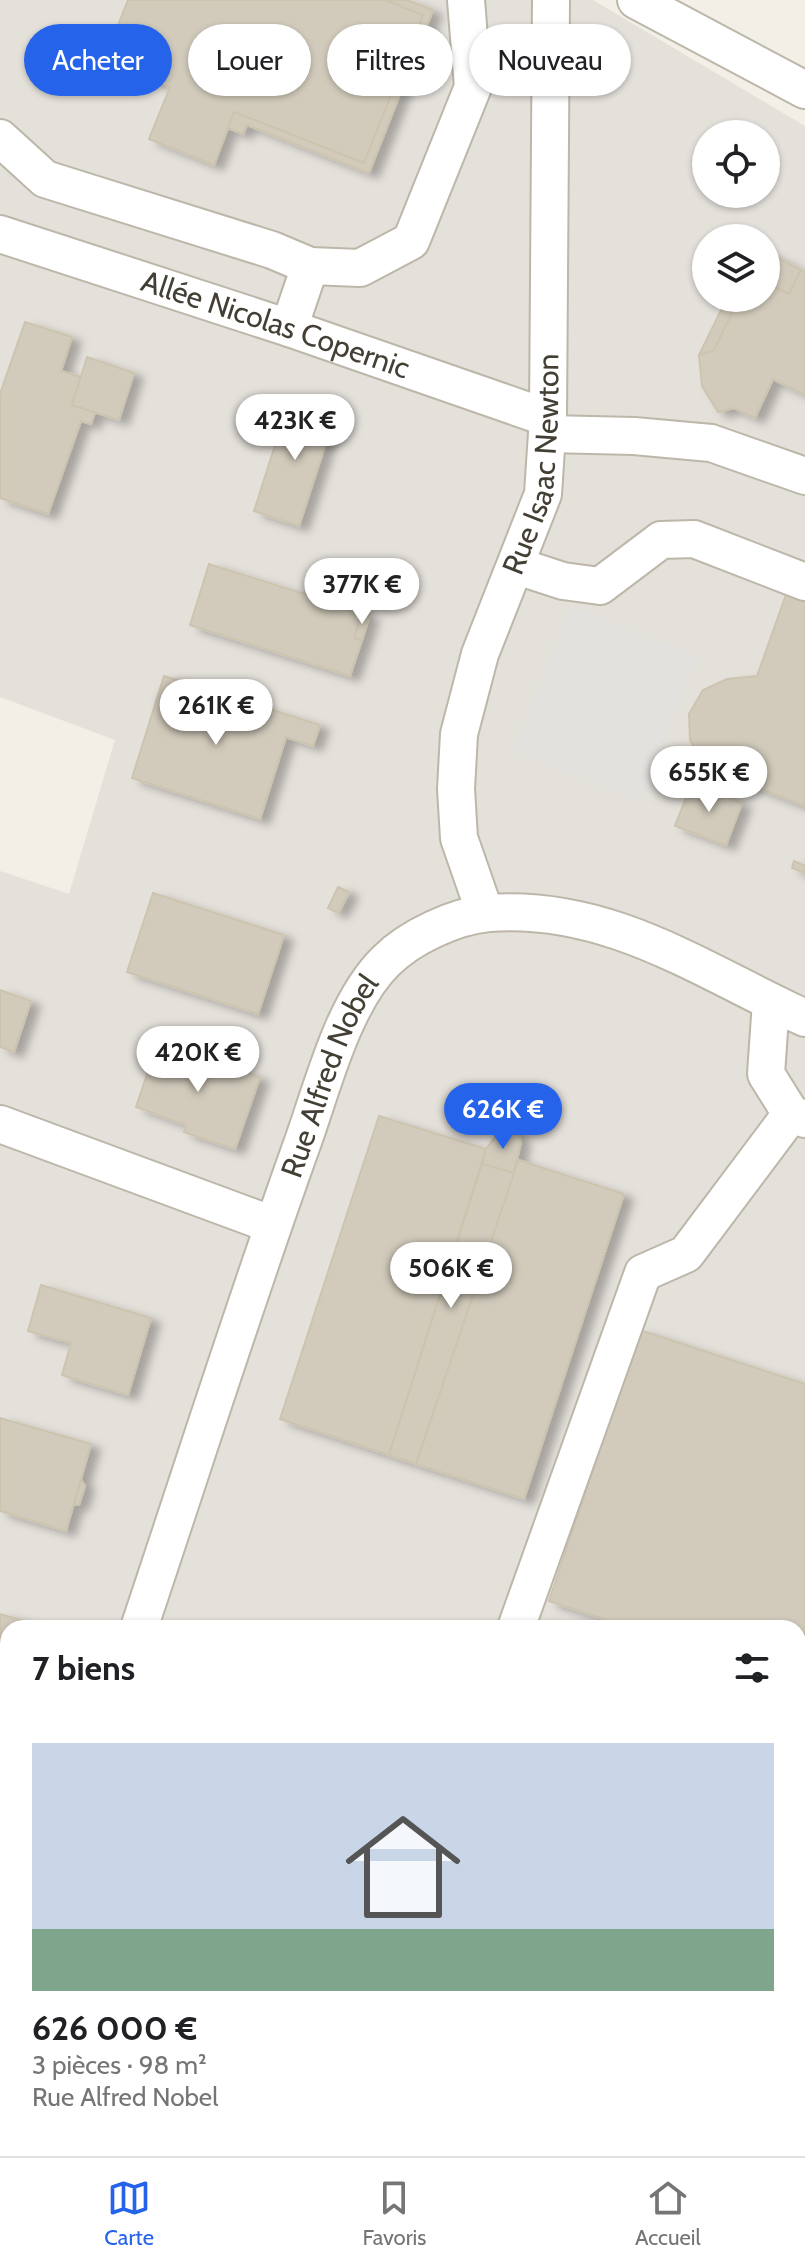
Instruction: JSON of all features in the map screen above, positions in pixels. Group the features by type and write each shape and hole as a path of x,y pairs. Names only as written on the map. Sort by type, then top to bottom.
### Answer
{"street":[{"path":"0,138 45,179 272,250 310,266 360,268 411,241 473,87 466,0"},
{"name":"Rue Isaac Newton","path":"485,913 459,838 456,789 459,734 480,654 543,494 548,426 551,0"},
{"path":"636,0 805,90"},
{"name":"Allée Nicolas Copernic","path":"0,234 289,328 548,426 711,443 805,476"},
{"path":"289,328 310,266"},
{"path":"517,566 563,581 600,586 661,540 694,539 805,582"},
{"name":"Rue Alfred Nobel","path":"142,1620 273,1225 356,1003 386,960 430,931 485,913 551,912 629,932 805,1018"},
{"path":"519,1620 643,1273 686,1254 798,1117 766,1074 771,1002"},
{"path":"0,1124 273,1225"}],"shaded area":[{"path":"0,0 593,0 805,126 805,1620 0,1620 0,871 69,894 115,740 0,697"},
{"path":"570,607 697,657 640,801 513,751"}],"building":[{"path":"128,0 386,0 423,15 419,24 327,24 327,96 391,96 364,163 234,112 214,165 149,139 166,96 172,96 172,24 119,24"},
{"path":"386,0 407,0 433,10 428,24 419,24 423,15"},
{"path":"391,96 399,96 369,173 247,125 243,134 228,128 234,112 364,163"},
{"path":"780,259 801,270 789,294 780,290"},
{"path":"801,270 805,271 805,395 773,379 755,418 734,408 718,412 702,386 699,355 714,350 732,312 780,312 780,290 789,294"},
{"path":"720,312 732,312 714,350 699,355"},
{"path":"25,322 72,337 61,371 81,377 72,405 95,412 91,424 81,421 48,514 0,498 0,394"},
{"path":"87,357 134,373 119,420 72,405"},
{"path":"290,398 336,412 299,526 254,511"},
{"path":"209,564 362,612 354,638 362,640 350,676 190,625"},
{"path":"788,589 805,595 805,806 716,772 701,760 690,740 689,714 703,690 727,679 757,676"},
{"path":"362,612 370,615 362,640 354,638"},
{"path":"164,676 320,725 313,746 286,737 260,819 132,778"},
{"path":"718,772 724,775 718,793 710,790"},
{"path":"692,782 742,803 726,845 675,826"},
{"path":"794,861 805,866 805,873 792,868"},
{"path":"338,887 349,892 338,913 328,908"},
{"path":"153,893 284,935 258,1014 127,972"},
{"path":"0,990 31,1001 14,1052 0,1047"},
{"path":"158,1042 260,1077 235,1149 184,1132 186,1125 136,1107"},
{"path":"379,1116 486,1149 389,1455 280,1419"},
{"path":"502,1128 518,1133 521,1142 514,1173 482,1164 486,1149"},
{"path":"518,1160 624,1194 524,1499 416,1464"},
{"path":"482,1164 514,1173 416,1464 389,1455"},
{"path":"41,1285 151,1318 128,1395 62,1375 71,1343 28,1331"},
{"path":"640,1330 805,1384 805,1620 607,1620 549,1601"},
{"path":"0,1418 91,1444 66,1531 0,1511"},
{"path":"81,1480 85,1486 79,1505 74,1505"},
{"path":"0,1614 21,1620 0,1620"}]}
